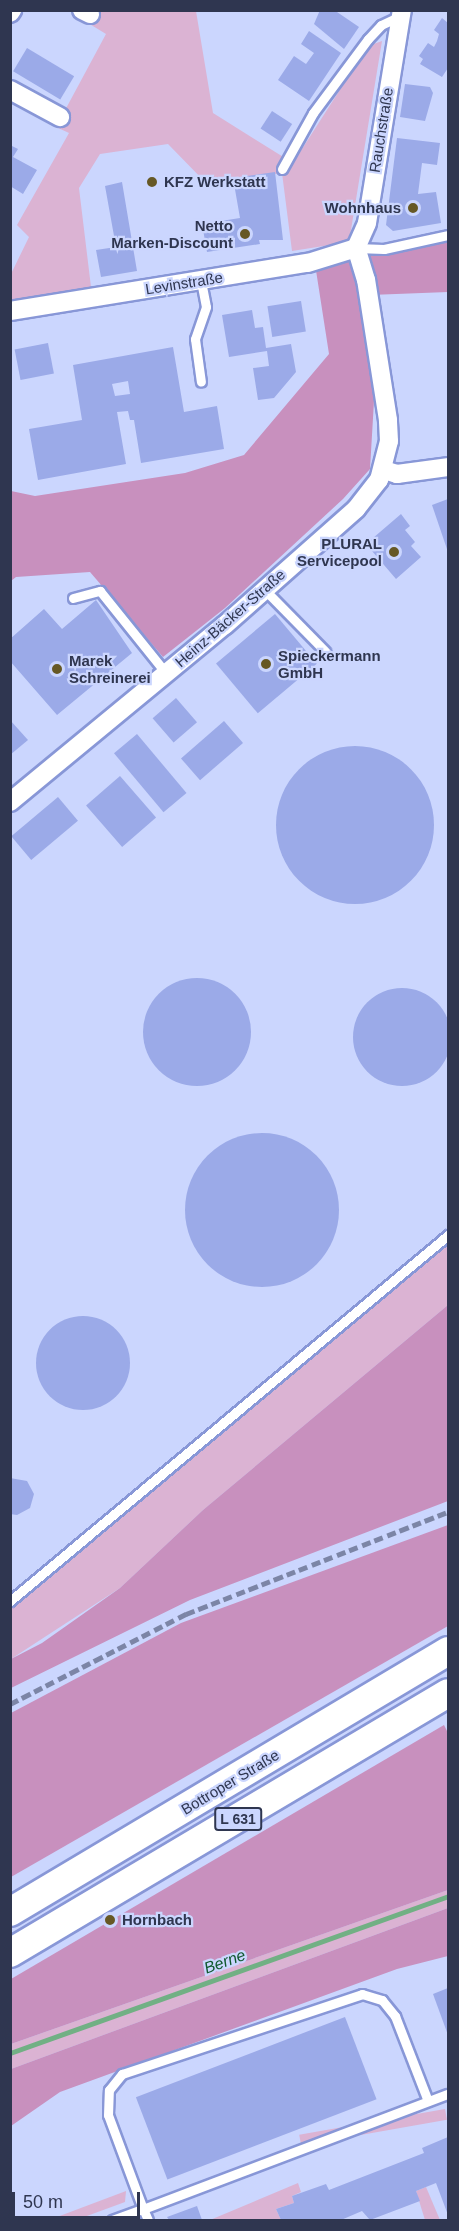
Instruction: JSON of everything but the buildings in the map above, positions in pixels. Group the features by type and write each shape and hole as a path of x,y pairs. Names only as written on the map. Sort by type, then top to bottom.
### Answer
{"main road":[{"name":"Bottroper Straße","path":"10,1912 448,1651"},
{"name":"L 631","path":"10,1953 448,1693"}],"street":[{"name":"Rauchstraße","path":"356,248 367,223 401,14"},
{"path":"10,90 60,117"},
{"name":"Levinstraße","path":"10,311 336,257 356,248"},
{"name":"Heinz-Bäcker-Straße","path":"10,802 265,590 356,509 384,470 389,441 386,398 366,280 356,248"},
{"path":"384,470 397,474 448,467"}],"lane":[{"path":"282,169 313,113 368,39 381,25 401,14"},
{"path":"356,248 384,249 448,235"},
{"path":"201,281 206,307 195,339 201,382"},
{"path":"265,590 325,651"},
{"path":"73,598 100,591 166,673"},
{"path":"10,1601 448,1234"},
{"path":"148,2220 108,2115 109,2090 122,2074 362,1994 382,2000 395,2016 428,2101"},
{"path":"112,2220 448,2094"}],"shaded area":[{"path":"89,11 196,11 213,113 293,163 368,46 382,41 349,242 292,251 282,173 207,184 168,144 100,154 79,188 91,287 11,301 10,276 29,237 17,225 69,133 56,127 106,34 83,20"},
{"path":"448,236 448,292 370,295 358,250"},
{"path":"356,253 368,319 374,401 370,469 343,499 225,608 163,657 90,572 16,577 11,581 11,491 35,496 185,473 244,455 329,354 315,264"},
{"path":"448,1242 448,1305 203,1510 120,1588 11,1659 11,1609"},
{"path":"448,1305 448,1501 190,1600 11,1688 11,1659 42,1643 120,1588 203,1510"},
{"path":"448,1525 448,1626 11,1877 11,1713 181,1623"},
{"path":"444,1725 448,1733 448,1890 11,2044 11,1979"},
{"path":"448,1890 448,1908 11,2069 11,2044"},
{"path":"448,1908 448,1956 397,1969 60,2092 11,2126 11,2069"},
{"path":"445,2109 447,2120 301,2146 299,2135"},
{"path":"298,2183 301,2192 292,2196 294,2203 276,2209 281,2220 210,2220"},
{"path":"426,2187 440,2220 425,2220 416,2191"},
{"path":"126,2191 125,2202 76,2220 49,2220"}],"waterway":[{"name":"Berne","path":"10,2053 448,1896"}],"railway":[{"path":"10,1704 186,1614 448,1512"}],"place":[{"name":"KFZ Werkstatt","path":"152,182"},
{"name":"Wohnhaus","path":"413,208"},
{"name":"Netto Marken-Discount","path":"245,234"},
{"name":"PLURAL Servicepool","path":"394,552"},
{"name":"Spieckermann GmbH","path":"266,664"},
{"name":"Marek Schreinerei","path":"57,669"},
{"name":"Hornbach","path":"110,1920"}]}
